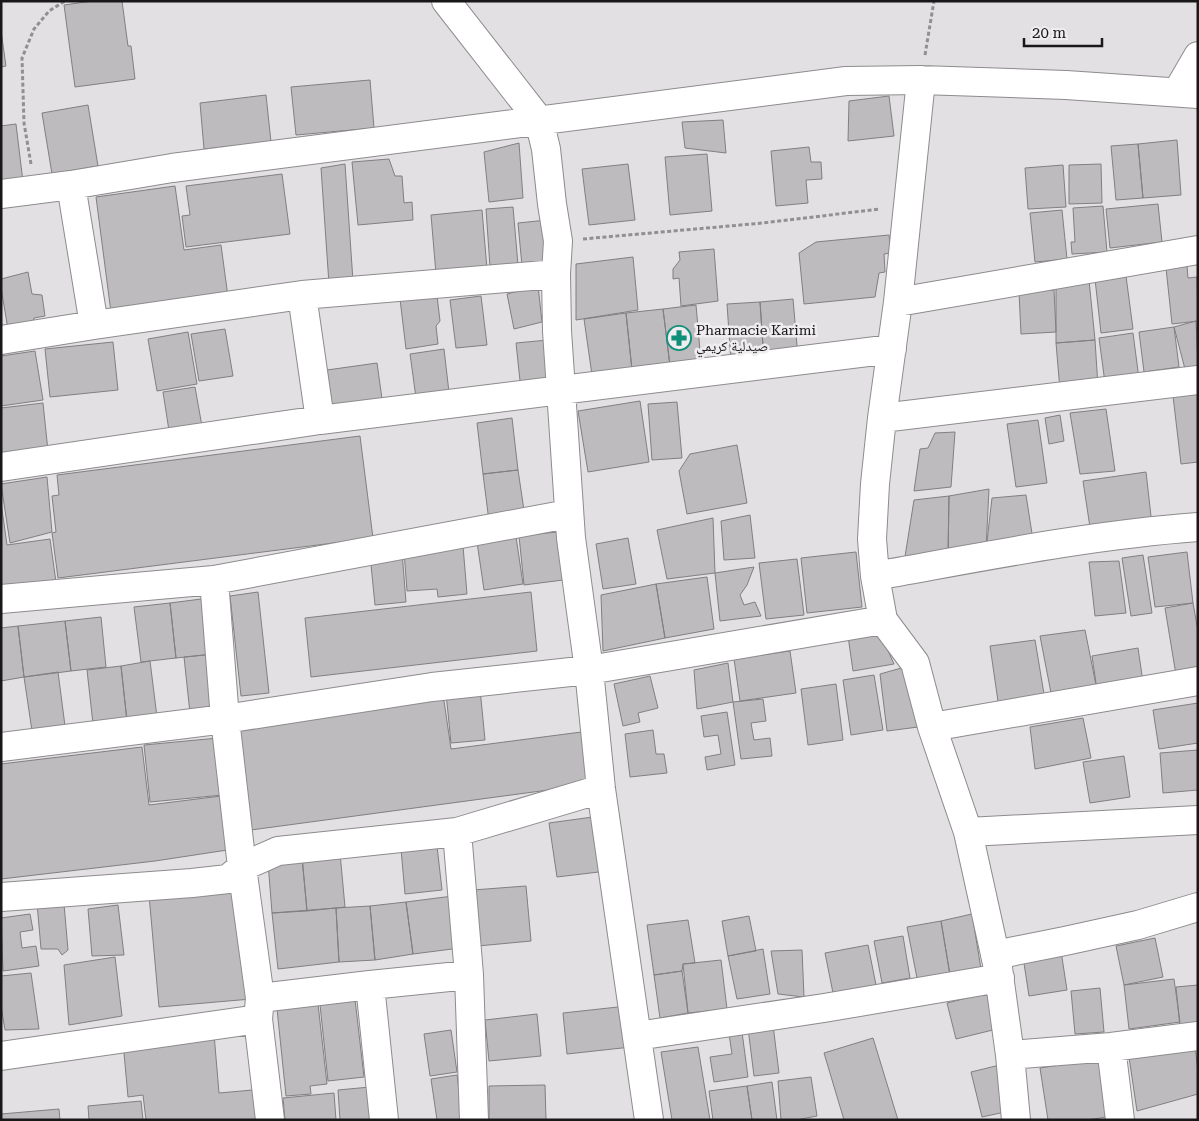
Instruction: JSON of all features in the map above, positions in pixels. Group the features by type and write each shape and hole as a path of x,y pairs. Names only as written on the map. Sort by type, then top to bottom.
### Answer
{"street":[{"path":"446,1 539,120 546,149 558,241 556,274 557,331 568,514 589,670 601,789 649,1120"},
{"path":"1,194 71,185 172,168 846,81 921,80 1066,84 1188,93 1198,56"},
{"path":"921,80 898,302 882,418 872,539 875,576 883,620 915,663 932,726 968,832 997,966 1010,1055 1016,1120"},
{"path":"71,185 94,325"},
{"path":"898,302 1198,250"},
{"path":"1,340 302,295 556,274"},
{"path":"302,295 320,420"},
{"path":"1,467 320,420 892,350"},
{"path":"882,418 1198,380"},
{"path":"1,599 214,580 568,514"},
{"path":"875,576 1025,549 1161,530 1198,527"},
{"path":"214,580 225,719 259,1008 270,1120"},
{"path":"1,747 225,719 432,687 589,670 883,620"},
{"path":"932,726 1198,681"},
{"path":"1,897 192,883 228,878 242,867 278,851 457,832 601,789"},
{"path":"968,832 1198,820"},
{"path":"457,832 469,976 474,1120"},
{"path":"637,1036 824,1008 997,966 1065,941 1138,925 1198,907"},
{"path":"1,1056 259,1008 370,985 469,976"},
{"path":"370,985 384,1120"},
{"path":"1010,1055 1111,1047 1198,1036"},
{"path":"1111,1047 1120,1120"}],"path":[{"path":"36,189 24,124 22,58 34,29 49,11 65,1"},
{"path":"921,80 934,1"},
{"path":"558,241 763,223 908,206"}],"building":[{"path":"92,1 122,1 135,79 75,87 64,5"},
{"path":"1,31 6,66 1,67"},
{"path":"370,80 374,128 296,135 291,87"},
{"path":"266,95 271,142 204,149 200,103"},
{"path":"889,96 894,136 848,141 849,101"},
{"path":"88,105 98,166 52,174 42,113"},
{"path":"723,120 726,153 685,148 682,122"},
{"path":"16,124 23,182 1,185 1,126"},
{"path":"1177,140 1181,195 1143,198 1138,144"},
{"path":"519,143 523,198 489,202 484,152"},
{"path":"1138,144 1143,198 1116,200 1111,146"},
{"path":"809,147 811,162 821,162 822,179 806,180 808,203 776,206 771,151"},
{"path":"707,154 712,211 670,215 665,157"},
{"path":"389,159 395,176 402,176 404,203 412,202 413,220 358,225 352,162"},
{"path":"345,164 353,281 329,284 321,168"},
{"path":"628,164 635,220 589,225 582,169"},
{"path":"1101,164 1102,203 1069,204 1069,165"},
{"path":"1063,165 1066,207 1028,209 1025,168"},
{"path":"282,174 290,234 186,247 182,216 190,215 186,186"},
{"path":"175,186 184,250 221,245 229,304 112,320 96,197"},
{"path":"1158,204 1162,242 1110,248 1106,209"},
{"path":"1103,206 1107,252 1072,254 1071,242 1075,242 1073,208"},
{"path":"513,207 518,265 490,267 486,209"},
{"path":"482,210 487,269 436,274 431,215"},
{"path":"1062,210 1067,259 1035,262 1030,213"},
{"path":"547,220 551,263 522,266 518,223"},
{"path":"889,235 891,253 884,254 885,272 879,273 875,297 804,304 799,253 816,242"},
{"path":"714,249 718,301 681,306 679,278 673,279 673,269 680,260 679,252"},
{"path":"633,257 638,310 576,320 576,264"},
{"path":"1187,266 1188,278 1197,277 1198,321 1172,324 1166,268"},
{"path":"28,272 32,294 42,295 45,316 34,318 32,327 8,329 1,279"},
{"path":"1126,276 1133,329 1101,333 1095,279"},
{"path":"1089,280 1095,340 1056,343 1056,285"},
{"path":"538,286 542,322 514,329 507,294"},
{"path":"436,287 440,321 436,326 438,344 406,349 400,299"},
{"path":"1054,290 1056,332 1021,334 1019,292"},
{"path":"481,296 487,345 456,348 450,300"},
{"path":"793,299 798,357 764,360 760,302"},
{"path":"760,302 764,360 731,362 727,304"},
{"path":"696,305 701,362 670,366 663,309"},
{"path":"663,309 670,366 632,370 626,313"},
{"path":"626,313 632,370 592,375 584,319"},
{"path":"1196,321 1198,366 1185,369 1174,327"},
{"path":"1174,327 1179,367 1144,372 1139,332"},
{"path":"225,329 233,376 199,381 191,334"},
{"path":"188,332 197,384 157,391 148,339"},
{"path":"1133,333 1139,379 1105,383 1099,338"},
{"path":"548,340 553,386 521,390 516,343"},
{"path":"1095,340 1098,387 1060,390 1056,343"},
{"path":"113,342 118,390 50,397 45,349"},
{"path":"444,349 450,401 417,405 410,354"},
{"path":"35,351 43,400 1,406 1,356"},
{"path":"377,363 383,406 333,413 327,370"},
{"path":"195,387 203,432 170,437 163,392"},
{"path":"1198,393 1198,462 1181,464 1173,396"},
{"path":"640,401 649,462 588,472 578,411"},
{"path":"677,402 682,458 652,460 648,404"},
{"path":"43,403 48,451 1,456 1,408"},
{"path":"1106,409 1115,471 1080,474 1070,413"},
{"path":"1060,415 1064,441 1049,444 1045,418"},
{"path":"512,418 518,470 483,474 477,423"},
{"path":"1038,420 1047,483 1016,487 1007,424"},
{"path":"955,432 951,487 914,491 920,449 928,448 935,433"},
{"path":"360,436 373,538 58,578 52,533 56,532 52,496 59,495 57,475"},
{"path":"737,445 747,503 687,514 679,471 690,454"},
{"path":"518,470 525,517 489,521 483,474"},
{"path":"1146,472 1152,525 1091,534 1083,481"},
{"path":"47,477 52,532 10,543 1,484"},
{"path":"989,489 986,550 948,556 949,496"},
{"path":"1026,495 1033,540 986,550 992,498"},
{"path":"949,496 948,556 904,563 914,500"},
{"path":"1,502 7,545 50,539 56,582 1,589"},
{"path":"750,515 755,558 724,560 721,521"},
{"path":"713,518 715,573 667,579 657,530"},
{"path":"566,531 571,579 524,585 519,536"},
{"path":"516,537 523,584 484,590 477,542"},
{"path":"628,538 636,584 603,589 596,544"},
{"path":"463,546 467,594 438,597 437,589 407,591 404,551"},
{"path":"402,552 406,602 375,605 370,555"},
{"path":"856,552 862,607 807,613 801,558"},
{"path":"1187,552 1193,603 1155,607 1148,557"},
{"path":"1143,555 1152,613 1131,616 1122,558"},
{"path":"797,559 804,615 766,619 759,563"},
{"path":"1119,561 1126,613 1095,616 1089,562"},
{"path":"754,567 747,585 740,595 744,605 755,602 761,616 720,621 715,573"},
{"path":"707,577 714,629 665,638 656,584"},
{"path":"656,584 665,638 603,651 601,595"},
{"path":"258,592 269,693 241,696 230,596"},
{"path":"531,592 537,651 311,677 305,618"},
{"path":"209,598 214,654 176,658 170,603"},
{"path":"170,603 176,658 141,662 134,607"},
{"path":"1193,603 1198,631 1198,671 1176,675 1165,608"},
{"path":"101,617 106,667 71,671 65,621"},
{"path":"65,621 71,671 24,677 18,626"},
{"path":"18,626 24,677 1,681 1,628"},
{"path":"1085,630 1097,690 1052,698 1040,636"},
{"path":"881,635 894,664 853,671 848,636"},
{"path":"1035,640 1045,700 999,708 990,646"},
{"path":"1138,648 1143,682 1097,690 1092,656"},
{"path":"790,651 796,693 740,701 734,659"},
{"path":"214,654 220,710 190,713 184,657"},
{"path":"150,661 157,717 127,721 121,666"},
{"path":"728,663 733,702 697,709 694,670"},
{"path":"121,666 127,721 93,724 87,670"},
{"path":"905,667 926,726 887,731 880,674"},
{"path":"58,672 65,726 32,731 24,677"},
{"path":"874,675 883,730 851,735 843,680"},
{"path":"650,676 658,708 638,713 640,722 623,726 614,684"},
{"path":"836,684 843,740 808,745 801,689"},
{"path":"480,689 485,740 451,743 446,693"},
{"path":"443,694 451,749 589,731 593,784 251,830 235,721"},
{"path":"763,699 766,721 751,723 754,740 770,738 772,756 741,759 733,702"},
{"path":"1198,703 1198,743 1159,749 1153,710"},
{"path":"727,712 735,765 707,770 705,757 721,754 718,735 704,737 701,716"},
{"path":"1083,718 1091,758 1035,769 1030,727"},
{"path":"653,730 656,754 664,754 667,773 630,777 625,734"},
{"path":"218,738 223,795 150,802 144,745"},
{"path":"142,747 149,805 229,795 234,849 155,861 1,879 1,764"},
{"path":"1198,750 1198,790 1163,793 1160,753"},
{"path":"1124,756 1130,797 1090,803 1083,762"},
{"path":"600,816 607,871 557,877 549,823"},
{"path":"437,846 442,890 405,894 401,849"},
{"path":"340,853 345,907 307,911 302,857"},
{"path":"302,857 307,911 272,913 268,862"},
{"path":"241,886 251,999 159,1007 149,895"},
{"path":"526,886 531,941 478,946 473,890"},
{"path":"453,896 460,948 413,954 406,902"},
{"path":"406,902 413,954 375,960 370,906"},
{"path":"37,903 64,904 68,950 62,955 58,949 41,949"},
{"path":"118,905 124,955 92,956 88,909"},
{"path":"370,906 375,960 339,962 336,908"},
{"path":"336,908 339,962 278,969 272,913"},
{"path":"30,914 33,930 20,932 22,948 36,946 39,966 3,971 1,918"},
{"path":"972,914 981,969 950,975 941,921"},
{"path":"749,916 756,951 728,956 722,921"},
{"path":"688,920 695,963 683,964 682,971 654,975 647,925"},
{"path":"941,921 950,975 917,978 907,927"},
{"path":"903,936 910,978 882,983 874,941"},
{"path":"1155,938 1163,977 1124,985 1116,946"},
{"path":"868,945 876,985 833,993 825,953"},
{"path":"763,949 770,994 737,999 728,956"},
{"path":"802,950 804,997 778,994 771,951"},
{"path":"1061,951 1067,990 1029,996 1023,957"},
{"path":"115,957 122,1016 69,1025 64,965"},
{"path":"721,960 727,1009 688,1013 683,964"},
{"path":"682,971 688,1013 660,1018 654,975"},
{"path":"31,973 39,1029 5,1030 1,1006 1,976"},
{"path":"1174,979 1180,1022 1129,1029 1124,985"},
{"path":"1198,985 1198,1025 1180,1027 1176,987"},
{"path":"1100,988 1104,1032 1075,1034 1071,991"},
{"path":"354,991 364,1077 328,1081 319,995"},
{"path":"995,991 1001,1028 956,1039 947,1003"},
{"path":"317,995 327,1084 310,1086 311,1094 286,1096 276,999"},
{"path":"627,1006 631,1047 567,1054 563,1013"},
{"path":"537,1014 541,1056 489,1061 485,1020"},
{"path":"773,1025 779,1073 754,1076 748,1028"},
{"path":"451,1030 457,1072 430,1076 424,1034"},
{"path":"742,1032 748,1077 714,1082 710,1057 732,1054 729,1034"},
{"path":"214,1034 219,1093 264,1089 266,1120 146,1120 143,1095 128,1097 123,1042"},
{"path":"873,1038 898,1120 844,1120 824,1053"},
{"path":"1195,1045 1198,1094 1137,1111 1129,1057"},
{"path":"698,1047 710,1120 672,1120 661,1052"},
{"path":"1105,1058 1114,1116 1087,1120 1048,1120 1040,1068"},
{"path":"1004,1064 1014,1110 982,1117 971,1072"},
{"path":"457,1075 463,1120 437,1120 431,1079"},
{"path":"811,1077 817,1116 796,1120 781,1120 778,1081"},
{"path":"772,1082 777,1120 752,1120 747,1086"},
{"path":"545,1085 546,1120 489,1120 489,1086"},
{"path":"747,1086 752,1120 713,1120 709,1091"},
{"path":"370,1087 373,1120 340,1120 338,1090"},
{"path":"334,1093 336,1120 285,1120 283,1098"},
{"path":"141,1101 143,1120 89,1120 88,1106"},
{"path":"59,1109 60,1120 1,1120 1,1114"}],"place":[{"name":"Pharmacie Karimi صيدلية كريمي","path":"679,338"}]}
